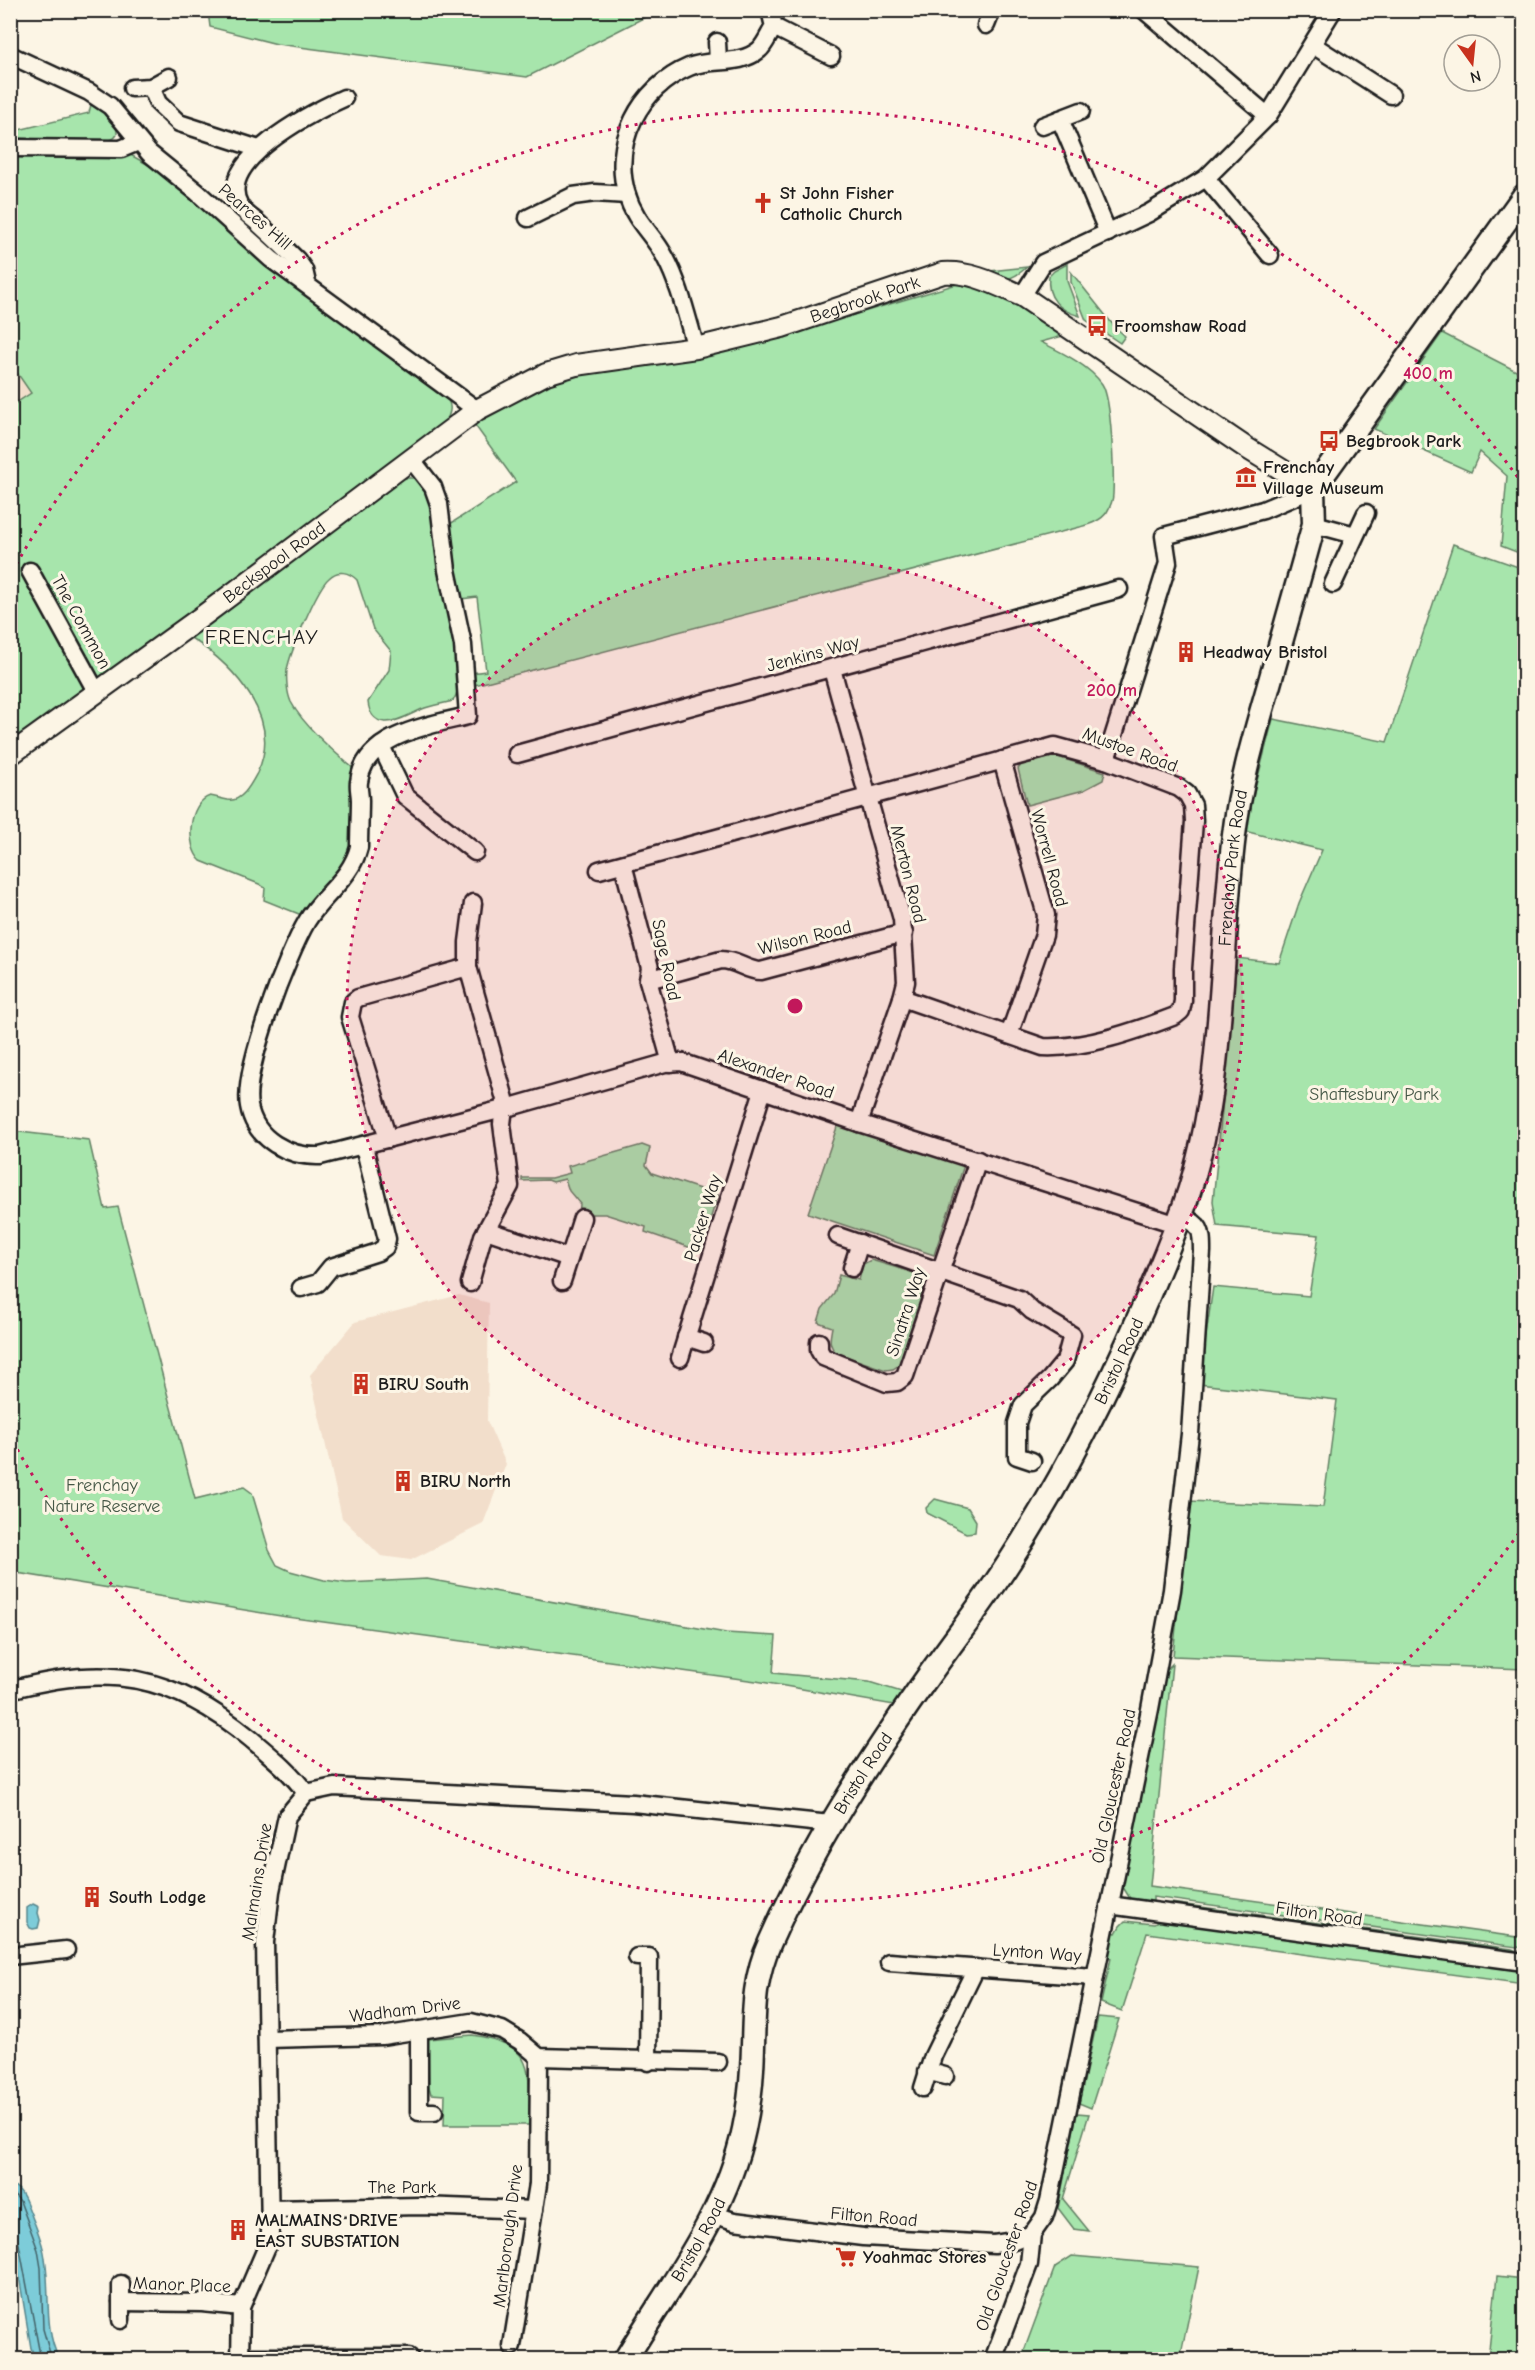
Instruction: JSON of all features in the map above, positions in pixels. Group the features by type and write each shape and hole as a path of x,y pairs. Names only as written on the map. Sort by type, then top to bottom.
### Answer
{"main road":[{"path":"1313,489 1524,196"},
{"name":"Frenchay Park Road","path":"1179,1220 1196,1172 1213,1083 1234,835 1244,778 1314,525 1313,489"},
{"name":"Bristol Road","path":"625,2360 694,2252 712,2214 743,2133 752,2075 753,1994 768,1945 830,1824 925,1680 1007,1566 1050,1496 1089,1426 1179,1220"}],"street":[{"path":"1144,10 1268,117"},
{"path":"1022,296 1043,262 1149,213 1206,178 1268,117 1333,10"},
{"path":"696,348 677,283 664,255 642,226 627,195 623,171 625,146 633,117 650,93 668,79 690,67 743,59 759,50 772,19 831,56"},
{"path":"717,42 718,61"},
{"path":"1313,45 1392,95"},
{"name":"Pearces Hill","path":"10,55 89,92 110,106 149,153 197,192 270,259 307,283 477,410"},
{"path":"132,88 151,87 169,77"},
{"path":"151,87 158,103 179,123 259,149"},
{"path":"307,283 304,270 297,260 241,208 234,192 237,177 259,149 296,124 344,98"},
{"path":"1042,126 1081,111"},
{"path":"1060,119 1108,233"},
{"path":"10,148 121,149 138,142"},
{"path":"1206,178 1270,255"},
{"path":"528,218 573,196 595,193 627,195"},
{"name":"Begbrook Park","path":"477,410 546,374 562,369 696,348 782,327 943,273 958,273 983,279 1022,296 1245,447 1313,489"},
{"name":"Beckspool Road","path":"10,755 97,693 477,410"},
{"path":"412,460 433,487 440,504 447,570 463,645 468,716 417,729 381,746 405,796 475,852"},
{"path":"1106,760 1168,562 1164,536 1263,510 1313,489"},
{"path":"1333,584 1366,513"},
{"path":"1314,525 1355,535"},
{"name":"The Common","path":"30,571 97,693"},
{"name":"Jenkins Way","path":"516,754 1119,589"},
{"name":"Merton Road","path":"832,669 904,933 906,982 859,1123"},
{"name":"Alexander Road","path":"381,746 363,766 359,782 359,847 356,857 345,878 316,907 297,938 282,973 259,1042 248,1105 255,1122 272,1143 282,1149 305,1156 320,1156 671,1063 690,1065 859,1123 1179,1220"},
{"name":"Mustoe Road","path":"599,870 1055,746 1106,760 1179,788 1187,794 1193,805 1182,1008 1173,1017 1084,1044 1064,1048 1044,1047 902,998"},
{"name":"Worrell Road","path":"1002,760 1046,915 1044,935 1009,1035"},
{"name":"Sage Road","path":"623,864 650,968 648,980 671,1063"},
{"path":"470,1283 474,1262 486,1230 510,1186 502,1124 505,1099 468,967 473,903"},
{"name":"Wilson Road","path":"648,980 721,960 733,960 748,970 762,971 904,933"},
{"path":"388,1139 350,1017 353,1002 358,998 468,967"},
{"name":"Packer Way","path":"680,1358 763,1090"},
{"path":"301,1288 318,1282 330,1267 378,1252 385,1247 387,1239 360,1146"},
{"name":"Sinatra Way","path":"819,1342 822,1356 887,1383 897,1382 905,1376 978,1160"},
{"path":"562,1281 582,1218"},
{"name":"Old Gloucester Road","path":"993,2360 1029,2264 1032,2234 1044,2217 1050,2201 1172,1590 1190,1434 1202,1240 1199,1227 1195,1223 1179,1220"},
{"path":"486,1230 569,1258"},
{"path":"838,1236 1018,1299 1032,1311 1072,1335 1065,1361 1023,1405 1017,1423 1017,1456 1032,1461"},
{"path":"852,1268 860,1243"},
{"path":"687,1337 704,1343"},
{"path":"10,1690 40,1682 98,1675 127,1677 161,1686 194,1699 223,1716 292,1773 306,1793 334,1787 621,1802 830,1824"},
{"name":"Malmains Drive","path":"240,2358 241,2307 268,2242 270,2209 265,1942 271,1891 287,1816 306,1793"},
{"name":"Filton Road","path":"1109,1905 1524,1962"},
{"path":"10,1956 66,1950"},
{"path":"637,1957 649,1957 648,2062"},
{"name":"Lynton Way","path":"890,1962 1094,1977"},
{"name":"Lynton Way","path":"945,2076 925,2080 976,1968"},
{"name":"Wadham Drive","path":"267,2039 371,2037 460,2022 481,2023 511,2035 539,2057"},
{"path":"419,2030 419,2112 434,2112"},
{"path":"539,2057 648,2062 718,2062"},
{"name":"Marlborough Drive","path":"512,2346 538,2173 539,2057"},
{"name":"The Park","path":"270,2209 409,2206 534,2210"},
{"name":"Filton Road","path":"712,2214 734,2221 863,2238 994,2244 1014,2241 1032,2234"},
{"name":"Manor Place","path":"121,2284 121,2320"},
{"name":"Manor Place","path":"121,2302 202,2303 241,2307"},
{"path":"240,2358 409,2357"}],"shaded area":[{"path":"10,364 31,393 10,408"},
{"path":"459,1295 489,1303 487,1421 506,1464 483,1524 411,1560 381,1556 342,1518 310,1375 355,1322"}],"green space":[{"path":"208,10 657,11 527,77 277,44 210,27"},
{"path":"92,100 114,123 117,133 113,138 104,142 90,143 20,138 11,140 10,132 89,113"},
{"path":"11,153 127,153 165,174 443,392 450,408 444,425 11,743 10,407 31,393 11,364"},
{"path":"1067,264 1067,281 1080,316 1061,307 1050,291 1049,276"},
{"path":"1027,267 1010,278 994,277 980,272"},
{"path":"1071,272 1114,326 1125,336 1120,343 1086,320 1071,282"},
{"path":"957,284 994,291 1032,312 1063,336 1041,342 1082,365 1102,384 1110,420 1113,496 1102,518 1080,527 471,686 471,673 486,671 477,597 461,599 454,631 459,678 453,701 425,708 390,722 375,718 368,702 389,670 391,651 373,629 357,580 347,573 336,573 324,584 298,636 287,670 287,686 291,702 304,721 361,775 359,847 309,918 264,900 265,888 259,884 201,861 196,854 191,836 193,816 197,807 210,796 233,800 246,791 257,773 264,753 264,733 259,714 238,679 223,663 191,638 401,478 418,478 428,490 439,531 516,482 474,424 531,388 566,374 666,361 749,346"},
{"path":"1442,333 1524,375 1524,555 1501,546 1507,476 1480,452 1471,472 1374,429"},
{"name":"Shaftesbury Park","path":"1453,544 1524,569 1524,1669 1173,1656 1189,1501 1323,1507 1337,1400 1199,1384 1213,1287 1309,1296 1319,1235 1217,1226 1213,1201 1237,958 1279,963 1299,903 1322,850 1244,831 1273,719 1387,742"},
{"path":"1055,756 1105,772 1103,780 1084,790 1027,805 1018,769 1021,765"},
{"path":"838,1124 964,1165 934,1255 808,1213"},
{"name":"Frenchay Nature Reserve","path":"11,1131 89,1140 105,1209 118,1207 195,1499 244,1487 252,1493 269,1550 277,1565 324,1580 347,1583 427,1579 726,1633 776,1636 773,1673 869,1682 905,1693 905,1699 894,1705 756,1681 287,1617 11,1572 13,1506 10,1460"},
{"path":"642,1145 650,1148 646,1165 652,1173 718,1195 700,1251 645,1232 646,1227 605,1214 592,1214 590,1220 579,1217 580,1204 569,1191 565,1179 553,1182 548,1180 522,1181 522,1178 551,1178 570,1173 568,1166"},
{"path":"871,1260 921,1275 925,1285 899,1365 893,1369 886,1370 836,1353 830,1338 832,1327 818,1322 822,1309 834,1294 839,1275 859,1280 863,1264"},
{"path":"935,1499 968,1508 976,1521 975,1532 966,1533 927,1513 926,1508"},
{"path":"1172,1664 1150,1886 1524,1938 1524,1948 1153,1897 1153,1905 1131,1900 1121,1884 1165,1671"},
{"path":"1171,1903 1512,1949 1524,1954 1163,1906"},
{"path":"1162,1920 1524,1968 1524,1984 1147,1933 1122,2011 1101,2003 1111,1958 1105,1956 1111,1931 1116,1933 1125,1921 1154,1924"},
{"path":"1098,2017 1119,2019 1091,2108 1079,2103"},
{"path":"472,2035 493,2039 508,2045 519,2053 528,2075 529,2125 444,2125 445,2095 431,2094 429,2087 428,2039"},
{"path":"1077,2113 1089,2114 1063,2199 1089,2231 1074,2229 1058,2208"},
{"path":"1072,2256 1199,2267 1180,2359 1021,2359 1055,2267"},
{"path":"1497,2276 1524,2279 1524,2359 1488,2359"}],"water":[{"path":"33,1904 39,1907 40,1920 38,1928 33,1929 27,1922 27,1908"},
{"path":"10,2184 24,2196 43,2246 47,2271 49,2322 59,2359 36,2359 31,2348 11,2228"}],"place":[{"name":"St John Fisher Catholic Church","path":"763,203"},
{"name":"Froomshaw Road","path":"1097,326"},
{"name":"Begbrook Park","path":"1329,441"},
{"name":"Frenchay Village Museum","path":"1246,477"},
{"name":"Headway Bristol","path":"1186,652"},
{"name":"BIRU South","path":"361,1384"},
{"name":"BIRU North","path":"403,1481"},
{"name":"South Lodge","path":"92,1897"},
{"name":"MALMAINS DRIVE EAST SUBSTATION","path":"238,2230"},
{"name":"Yoahmac Stores","path":"846,2257"}],"district":[{"name":"FRENCHAY","path":"262,637"}]}
